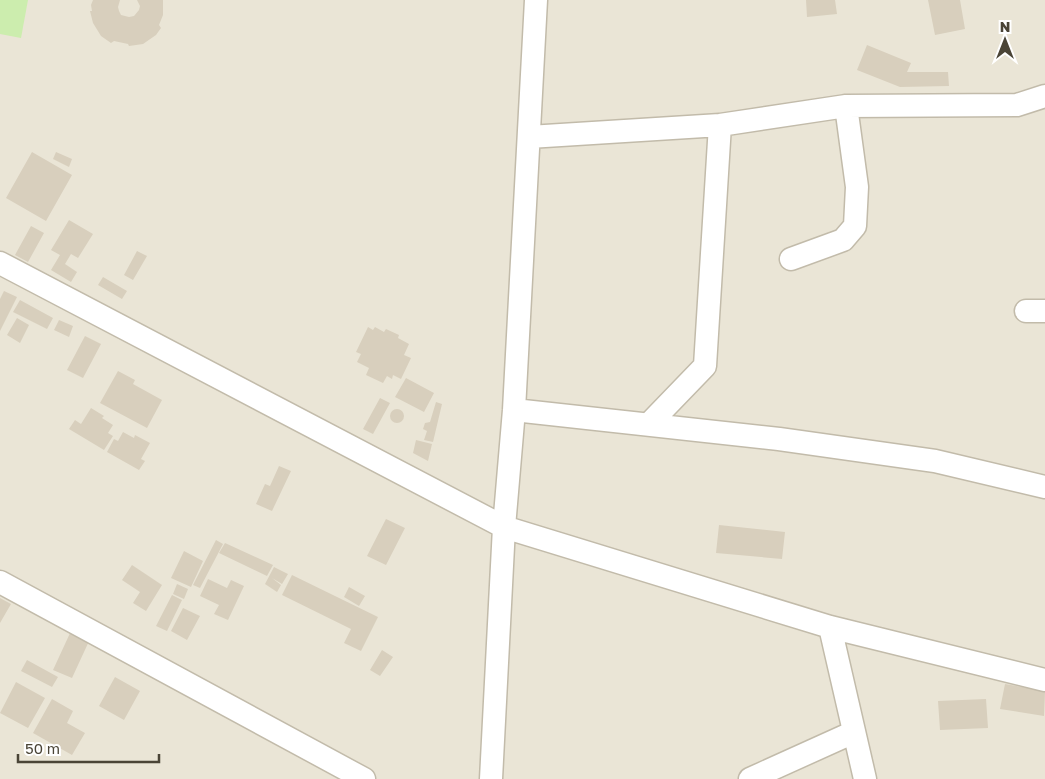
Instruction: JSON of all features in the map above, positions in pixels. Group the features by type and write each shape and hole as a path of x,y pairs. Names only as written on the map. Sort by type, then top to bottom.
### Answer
{"street":[{"path":"491,779 504,527 514,410 536,0"},
{"path":"529,137 720,125 846,106 1017,105 1045,96"},
{"path":"791,259 843,240 855,226 857,186 846,106"},
{"path":"649,424 705,366 720,125"},
{"path":"0,263 504,527 830,627 1045,680"},
{"path":"514,410 779,439 935,461 1045,487"},
{"path":"0,582 364,779"},
{"path":"830,627 865,779"},
{"path":"750,779 854,732"}],"shaded area":[{"path":"0,0 1045,0 1045,779 0,779"}],"green space":[{"path":"0,0 28,0 21,38 0,34"}],"building":[{"path":"93,0 120,0 118,7 121,15 129,17 134,16 139,10 140,6 137,0 163,0 163,15 159,25 161,28 156,35 143,44 129,46 128,44 114,41 111,43 101,36 93,23 90,11 92,11 91,5"},
{"path":"806,0 835,0 837,14 807,17"},
{"path":"928,0 960,0 965,29 935,35"},
{"path":"867,45 911,63 907,72 948,72 949,86 900,87 857,70"},
{"path":"32,152 72,175 46,221 6,198"},
{"path":"56,152 72,159 69,167 53,159"},
{"path":"69,220 93,234 78,258 71,254 65,264 77,272 71,282 51,270 60,255 51,250"},
{"path":"31,226 44,233 28,262 15,255"},
{"path":"137,251 147,256 133,280 124,275"},
{"path":"103,277 127,291 122,299 98,285"},
{"path":"4,291 17,297 0,331 0,299"},
{"path":"20,300 53,318 47,329 13,312"},
{"path":"17,318 29,325 20,343 7,335"},
{"path":"59,320 73,326 69,337 54,330"},
{"path":"368,327 373,330 375,327 384,332 386,329 399,335 398,338 409,344 404,355 411,358 401,379 393,375 392,379 387,376 383,383 366,375 369,368 357,362 361,354 356,352"},
{"path":"85,336 101,344 83,378 67,370"},
{"path":"118,371 135,380 133,384 162,400 147,428 100,403"},
{"path":"406,378 434,393 424,412 395,397"},
{"path":"380,398 390,403 373,434 363,429"},
{"path":"436,402 442,404 433,442 424,440 427,431 423,429 425,423 430,422"},
{"path":"91,408 104,416 102,418 113,425 108,433 113,436 104,450 69,429 75,420 81,424"},
{"path":"394,409 400,409 404,416 400,423 394,423 390,419 390,413"},
{"path":"123,432 134,438 135,435 150,443 141,459 145,461 139,470 107,452 114,439 118,441"},
{"path":"416,440 432,444 428,461 413,453"},
{"path":"279,466 291,471 272,511 256,504 265,484 270,486"},
{"path":"386,519 405,528 386,565 367,556"},
{"path":"719,525 785,532 782,559 716,553"},
{"path":"216,540 223,544 200,588 193,585"},
{"path":"225,543 273,565 267,576 219,553"},
{"path":"184,551 203,561 191,587 171,578"},
{"path":"132,565 162,585 146,611 133,603 140,592 122,580"},
{"path":"274,567 288,574 282,584 272,578 281,585 277,592 265,584"},
{"path":"292,575 378,617 361,651 344,643 351,629 282,595"},
{"path":"208,579 227,588 231,580 244,586 228,620 214,614 219,605 200,596"},
{"path":"177,584 188,589 184,599 173,594"},
{"path":"349,587 365,596 359,606 344,597"},
{"path":"172,595 182,600 167,631 156,626"},
{"path":"0,598 11,604 0,623"},
{"path":"183,608 200,616 187,640 171,631"},
{"path":"71,631 90,639 72,678 53,670"},
{"path":"382,650 393,657 380,676 370,670"},
{"path":"27,660 58,677 52,687 21,671"},
{"path":"115,677 140,691 124,720 99,706"},
{"path":"16,682 45,698 28,728 0,713"},
{"path":"1005,684 1045,691 1044,716 1000,709"},
{"path":"52,699 73,711 67,723 85,733 72,755 33,733"},
{"path":"986,699 988,728 940,730 938,701"}]}
